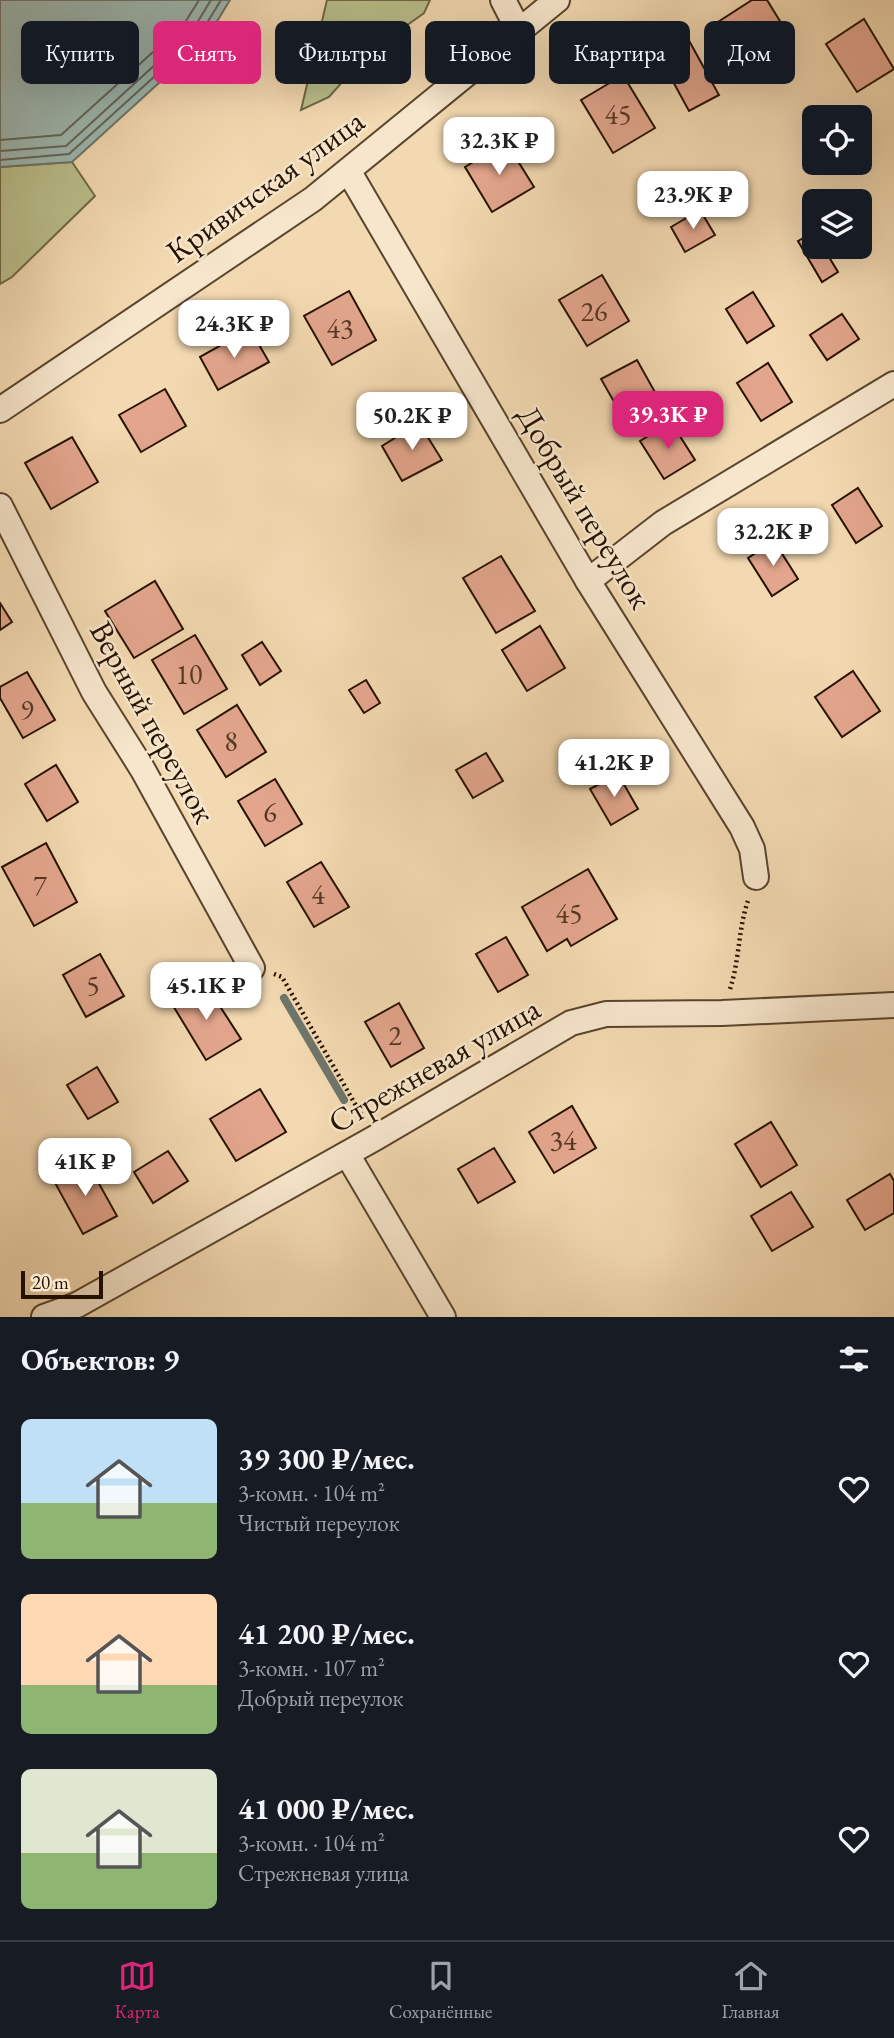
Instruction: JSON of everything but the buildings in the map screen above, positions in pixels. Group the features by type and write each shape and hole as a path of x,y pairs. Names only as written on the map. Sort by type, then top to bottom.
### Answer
{"street":[{"path":"503,0 514,21"},
{"name":"Кривичская улица","path":"531,21 557,0"},
{"name":"Кривичская улица","path":"0,410 313,199 349,173 456,84"},
{"name":"Добрый переулок","path":"349,173 588,581 742,827 752,849 756,877"},
{"path":"588,581 663,523 894,384"},
{"name":"Верный переулок","path":"0,506 94,692 143,770 252,968"},
{"name":"Стрежневая улица","path":"44,1317 77,1305 347,1154 571,1023 606,1014 722,1013 894,1005"},
{"path":"347,1154 443,1317"}],"path":[{"path":"722,1013 737,968 744,911 756,877"},
{"path":"252,968 282,977 375,1138"}],"green space":[{"path":"327,0 430,0 424,13 411,22 322,21"},
{"path":"307,84 340,84 329,97 301,110"},
{"path":"72,162 95,196 12,277 0,284 0,167"}],"water":[{"path":"0,0 230,0 217,21 153,21 153,84 158,84 72,162 0,167"}],"waterway":[{"path":"284,998 344,1100"}]}
